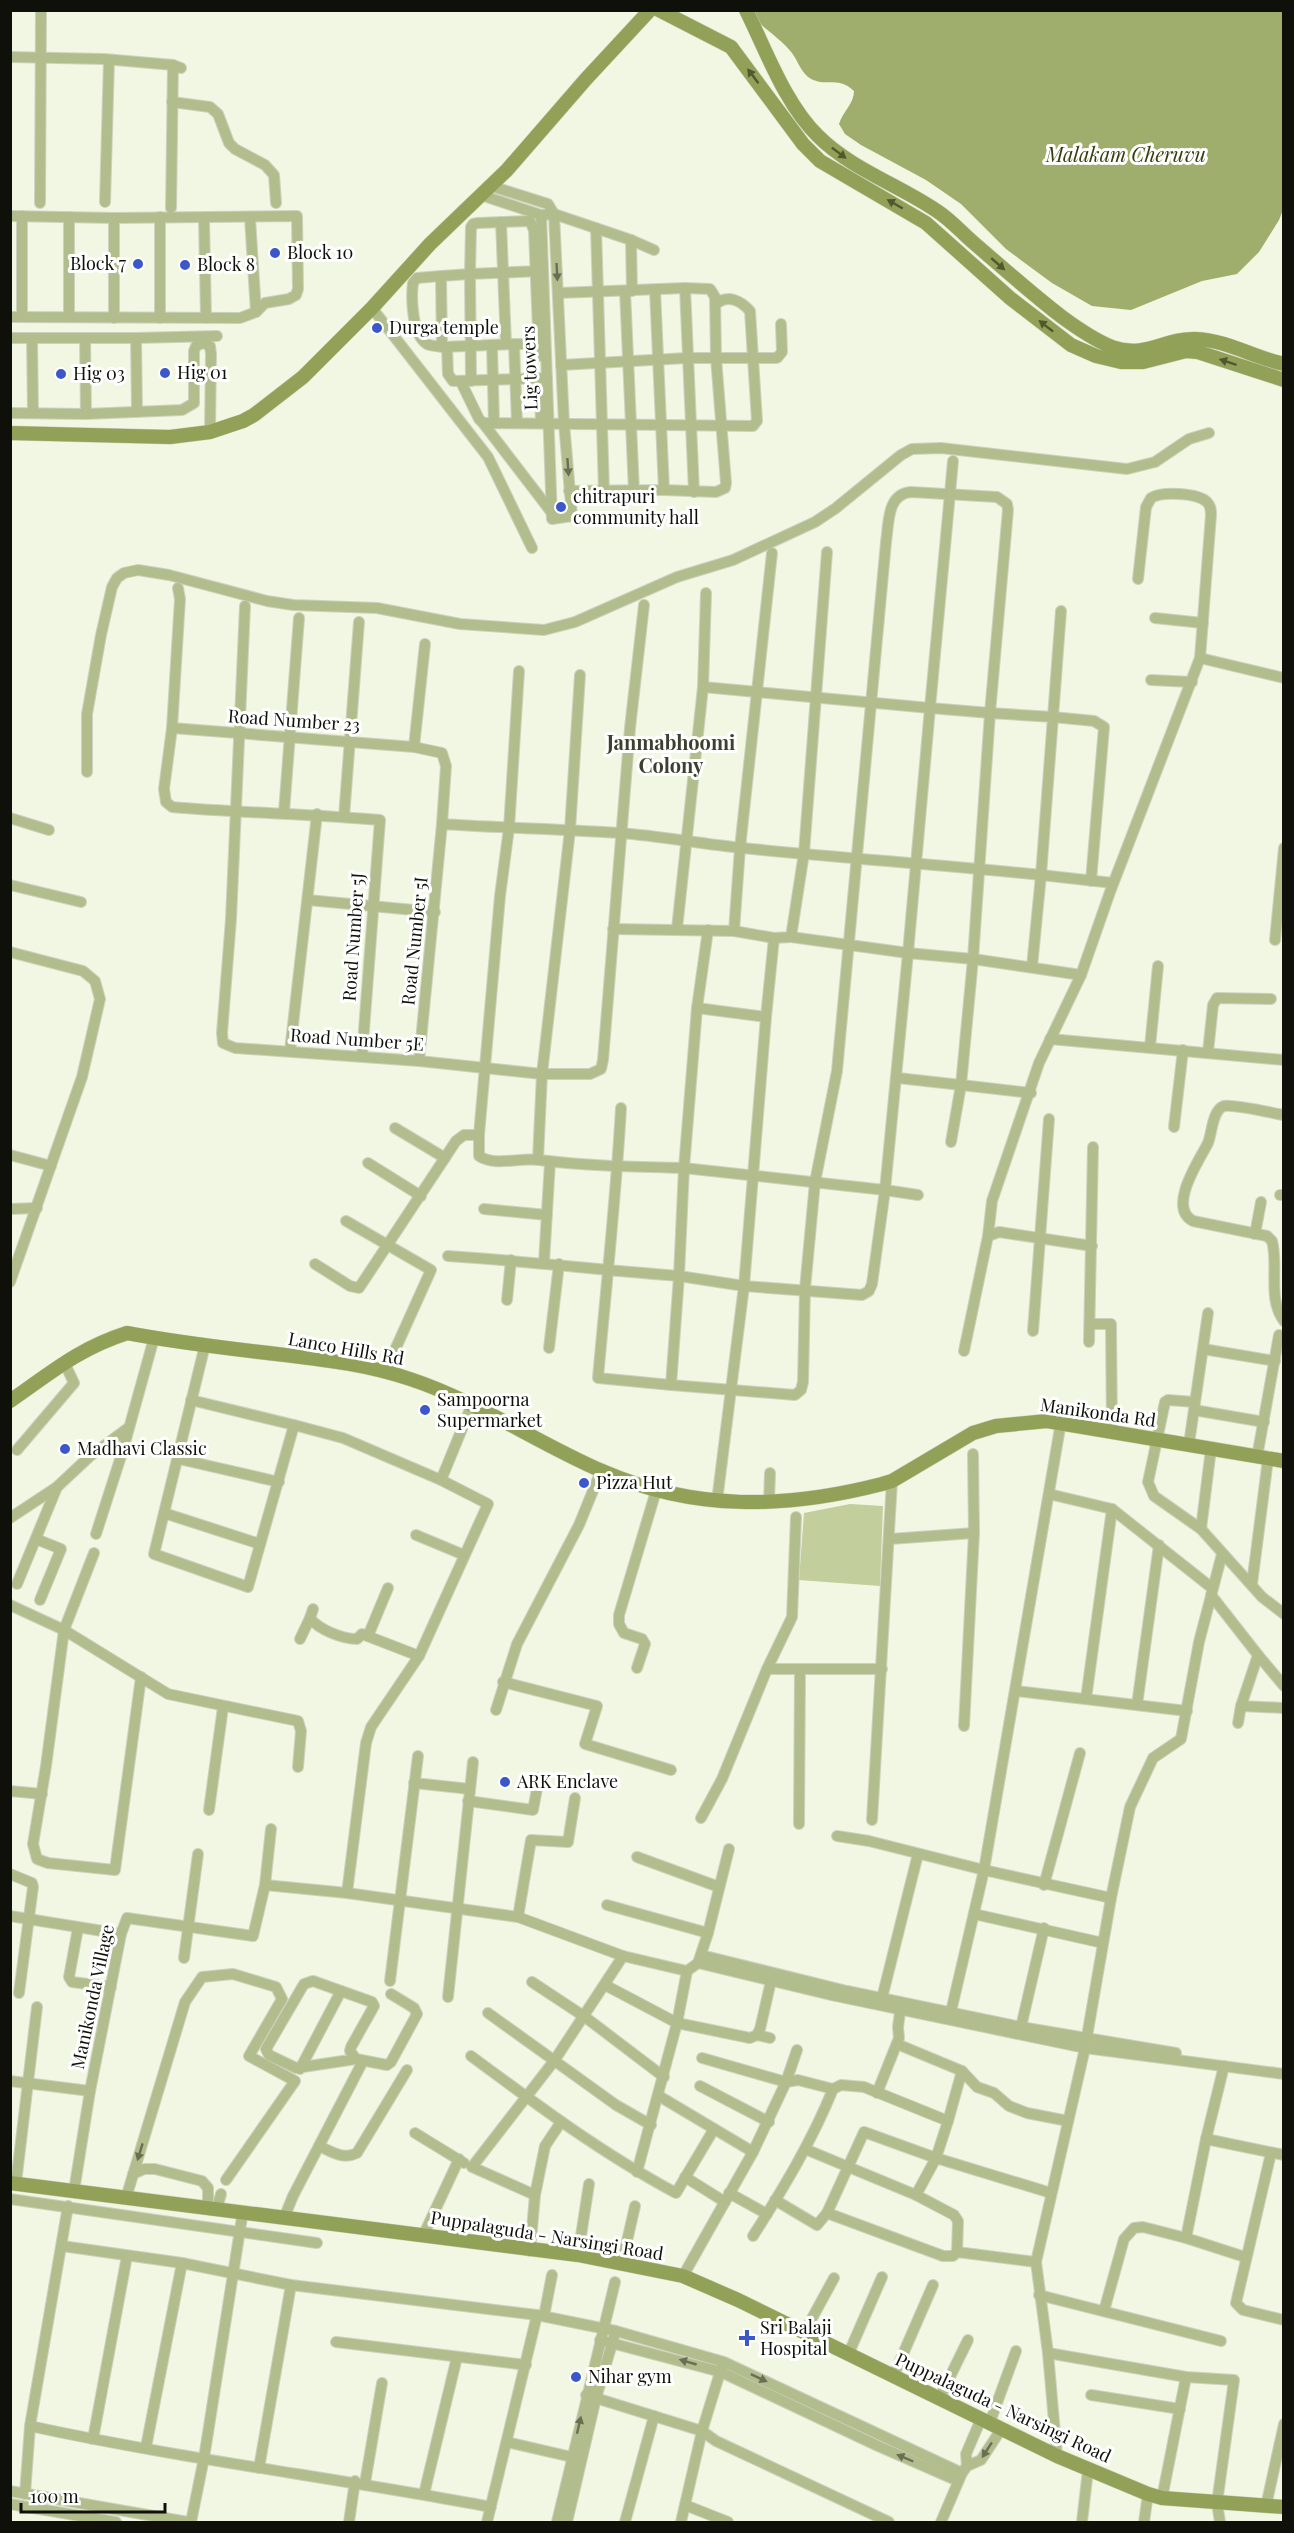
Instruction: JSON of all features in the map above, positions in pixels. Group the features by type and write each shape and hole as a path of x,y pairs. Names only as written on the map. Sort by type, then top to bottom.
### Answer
{"street":[{"path":"40,203 41,10"},
{"path":"10,433 153,438 210,432 243,421 265,408 303,377 372,308 430,244 486,191 650,10"},
{"path":"659,10 731,47 802,144 820,161 926,223 1010,298 1071,345 1096,356 1121,362 1131,357"},
{"path":"746,10 765,55 792,101 817,136 847,159 939,212 1039,299 1079,329 1131,357 1156,360 1212,341 1284,364"},
{"path":"737,54 758,38"},
{"path":"10,57 109,60 177,67 172,102 171,208"},
{"path":"105,202 109,60"},
{"path":"172,102 210,107 218,114 229,143 235,149 265,165 274,175 276,203"},
{"path":"802,144 817,136"},
{"path":"486,191 549,204 554,214 564,423 572,516 568,518 552,516 489,423 494,380 492,345"},
{"path":"486,191 541,215 554,214 654,250"},
{"path":"540,271 541,215"},
{"path":"10,216 114,218 297,216 298,289 296,295 289,299 265,303 256,312 240,318 10,317"},
{"path":"22,216 22,317"},
{"path":"69,216 69,317"},
{"path":"160,217 160,318"},
{"path":"114,218 114,318"},
{"path":"204,218 206,318"},
{"path":"249,218 256,312"},
{"path":"540,271 530,221 473,224 471,227 470,345 466,381 479,419 489,423 753,426 757,421 750,311 744,304 733,299 721,300 716,304"},
{"path":"501,222 510,344 516,380 517,423"},
{"path":"596,228 604,491"},
{"path":"631,240 628,361 634,491"},
{"path":"540,271 417,278 412,286 414,319 420,336 427,344 444,347 560,342"},
{"name":"Lig towers","path":"540,271 545,423 552,516"},
{"path":"441,276 444,347 450,378 453,381 543,378"},
{"path":"685,288 693,492"},
{"path":"559,293 710,289 716,304 716,358 726,477 725,488 716,492 569,490"},
{"path":"655,290 664,490"},
{"path":"372,308 488,457 532,548"},
{"path":"561,365 687,358 777,358 781,355 781,324"},
{"path":"10,338 217,336"},
{"path":"32,338 33,413"},
{"path":"85,338 86,414"},
{"path":"136,338 137,412"},
{"path":"10,413 86,414 182,410 194,403 194,351 196,346 203,343 210,346 210,432"},
{"path":"1199,345 1284,380"},
{"path":"87,772 87,714 100,634 112,587 117,578 124,573 138,570 170,575 267,602 377,608 459,624 544,630 575,622 677,578 733,560 815,522 836,508 901,455 912,449 941,448 1127,469 1155,462 1189,439 1209,433"},
{"path":"448,1256 544,1262 679,1276 744,1286 805,1289 857,1295 869,1291 872,1284 885,1191 897,1078 914,862 953,461"},
{"path":"621,1108 598,1378 795,1395 801,1390 803,1382 805,1289 815,1182 837,1071 851,945 886,542 895,497 911,492 997,497 1007,504 973,959 961,1085 951,1142"},
{"path":"964,1351 992,1201 1040,1063 1055,1040 1081,975 1113,883 1200,658 1211,515 1210,506 1205,500 1198,496 1164,493 1151,498 1146,507 1138,579"},
{"path":"791,938 804,853 827,552"},
{"path":"734,931 740,848 772,553"},
{"path":"178,588 180,599 172,728 164,789 166,802 172,807 344,817 359,622"},
{"path":"677,929 703,687 706,593"},
{"path":"644,605 630,728 613,929 734,931 774,938 973,959 1081,975"},
{"path":"236,812 245,606"},
{"path":"1032,967 1061,611"},
{"path":"284,812 299,618"},
{"path":"1155,618 1203,623"},
{"path":"414,747 425,644"},
{"path":"1200,658 1284,678"},
{"path":"519,671 509,828 500,897 479,1156 485,1160 538,1160 617,1167 684,1168 918,1195"},
{"path":"538,1160 542,1074 570,830 580,675"},
{"path":"1151,680 1191,682"},
{"path":"703,687 1094,721 1104,727 1091,881"},
{"name":"Road Number 23","path":"172,728 414,747 442,753 444,759 442,824"},
{"name":"Road Number 5E","path":"236,812 222,1033 227,1046 419,1061 542,1074 590,1074 601,1069 613,929"},
{"path":"290,1051 317,814"},
{"name":"Road Number 5J","path":"344,817 380,820 362,1056"},
{"path":"10,818 49,830"},
{"path":"442,824 622,833 740,848 858,860 978,868 1113,883"},
{"name":"Road Number 5I","path":"419,1061 442,824"},
{"path":"1275,940 1284,848"},
{"path":"10,885 77,901"},
{"path":"308,900 435,912"},
{"path":"670,1385 697,1008 708,930"},
{"path":"717,1501 733,1390 744,1286 774,938"},
{"path":"10,952 83,971 95,981 100,999 82,1077 10,1282"},
{"path":"1150,1047 1158,966"},
{"path":"1208,1052 1213,1005 1217,998 1221,996 1271,999"},
{"path":"697,1008 766,1017"},
{"path":"1055,1040 1284,1060"},
{"path":"1174,1127 1183,1050"},
{"path":"897,1078 1031,1093"},
{"path":"1284,1115 1224,1106 1215,1115 1210,1138 1188,1180 1183,1210 1187,1217 1267,1236 1272,1240 1279,1259 1275,1301 1278,1313 1284,1321"},
{"path":"1033,1331 1049,1119"},
{"path":"395,1128 445,1158"},
{"path":"315,1264 350,1286 359,1288 389,1247 459,1137 479,1135"},
{"path":"1089,1342 1093,1147"},
{"path":"10,1155 51,1166"},
{"path":"544,1262 550,1162"},
{"path":"368,1163 421,1196"},
{"path":"1255,1234 1260,1202"},
{"path":"10,1209 37,1208"},
{"path":"484,1209 547,1215"},
{"path":"346,1221 431,1270 385,1372"},
{"path":"987,1232 1092,1246"},
{"path":"507,1300 512,1260"},
{"path":"549,1348 559,1264"},
{"path":"1190,1444 1208,1312"},
{"path":"1090,1324 1110,1324 1112,1431"},
{"name":"Lanco Hills Rd","path":"10,1401 64,1362 100,1342 127,1333 337,1362 385,1372 440,1391 601,1471 656,1491 717,1501 774,1502"},
{"path":"1252,1584 1263,1458 1263,1422 1279,1335"},
{"path":"96,1534 154,1338"},
{"path":"205,1345 154,1554 248,1587 294,1425"},
{"path":"1203,1349 1275,1361"},
{"path":"13,1450 74,1383 64,1362"},
{"path":"191,1400 343,1438 441,1480 488,1504 419,1656 371,1727 366,1743 347,1893"},
{"path":"1263,1422 1168,1400 1165,1402 1148,1482 1154,1496 1201,1529 1221,1554 1262,1597 1284,1614"},
{"path":"441,1480 471,1407"},
{"path":"950,2015 984,1870 1061,1422"},
{"name":"Manikonda Rd","path":"774,1502 854,1491 887,1482 973,1433 1017,1423 1061,1422 1284,1461"},
{"path":"10,1518 57,1487 89,1457 128,1428"},
{"path":"1201,1529 1211,1449"},
{"path":"964,1726 974,1533 973,1454"},
{"path":"179,1459 279,1482"},
{"path":"496,1710 503,1682 517,1644 579,1525 601,1471"},
{"path":"770,1473 774,1502"},
{"path":"873,1820 890,1539 887,1482"},
{"path":"17,1584 57,1487"},
{"path":"637,1668 645,1644 642,1639 624,1633 620,1624 620,1615 656,1491"},
{"path":"1049,1494 1112,1509 1159,1545 1211,1592 1257,1655 1284,1686"},
{"path":"1086,1699 1112,1509"},
{"path":"164,1513 260,1544"},
{"path":"701,1818 722,1779 767,1669 792,1617 796,1517"},
{"path":"890,1539 974,1533"},
{"path":"416,1535 464,1555"},
{"path":"36,1539 61,1549 40,1600"},
{"path":"1137,1705 1159,1545"},
{"path":"94,1553 64,1630 33,1844 37,1859 48,1863 115,1870 141,1677"},
{"path":"1057,2456 1048,2353 1036,2262 1086,2044 1111,1898 1130,1807 1153,1758 1181,1739 1221,1554"},
{"path":"368,1636 388,1587"},
{"path":"10,1605 64,1630 168,1694 298,1721 301,1731 298,1767"},
{"path":"300,1639 311,1614 314,1624 348,1639 357,1639 362,1634 419,1656"},
{"path":"1238,1723 1257,1655"},
{"path":"767,1669 882,1669"},
{"path":"800,1669 800,1824"},
{"path":"503,1682 597,1706 585,1744 671,1770"},
{"path":"1016,1691 1186,1711"},
{"path":"1241,1706 1284,1708"},
{"path":"209,1810 223,1707"},
{"path":"1044,1885 1080,1753"},
{"path":"390,1981 418,1756"},
{"path":"448,1997 473,1762"},
{"path":"468,1801 533,1810 539,1778"},
{"path":"414,1784 470,1789"},
{"path":"10,1791 42,1794"},
{"path":"518,1917 531,1840 568,1842 575,1798"},
{"path":"271,1829 265,1885 347,1893 518,1917 623,1956 687,1971"},
{"path":"837,1836 869,1841 1044,1885 1111,1898"},
{"path":"637,2172 664,2077 687,1971 699,1959 708,1934 729,1850"},
{"path":"184,1958 198,1854"},
{"path":"882,1998 918,1854"},
{"path":"637,1857 719,1887"},
{"path":"10,1874 32,1883 19,1993"},
{"name":"Manikonda Village","path":"74,2191 90,2091 121,1934 127,1918 254,1936 265,1885"},
{"path":"607,1905 708,1934"},
{"path":"974,1914 1103,1943"},
{"path":"10,1916 121,1934"},
{"path":"78,1928 69,1977 72,1982 111,1987"},
{"path":"1021,2027 1044,1928"},
{"path":"472,2168 554,2061 623,1956"},
{"path":"699,1959 882,1998 901,2005"},
{"path":"699,1959 771,1981 901,2005 1086,2044 1284,2074"},
{"path":"126,2198 185,2002 202,1977 233,1974 276,1987 282,1999 249,2056 295,2081 226,2180"},
{"path":"359,2060 350,2051 374,2006 372,2002 313,1981 304,1984 266,2049 266,2052 273,2058 300,2069 359,2060 382,2065 391,2062 416,2017 414,2008 391,1994"},
{"path":"757,2035 771,1981"},
{"path":"532,1982 585,2017 664,2077"},
{"path":"605,1985 677,2023 750,2038 757,2035 770,2038"},
{"path":"300,2069 341,1991"},
{"path":"878,2093 899,2038 901,2005"},
{"path":"13,2183 37,2007"},
{"path":"488,2013 616,2105 651,2125"},
{"path":"950,2015 1021,2027 1086,2044 1284,2068"},
{"path":"897,2044 962,2071 977,2087 994,2093 1009,2106 1027,2113 1068,2121"},
{"path":"683,2276 769,2122 797,2050"},
{"path":"471,2056 561,2122 637,2172 676,2193 714,2128"},
{"path":"702,2058 786,2082 798,2079 833,2088 853,2084 948,2121"},
{"path":"284,2218 359,2060"},
{"path":"1186,2238 1206,2139 1224,2066"},
{"path":"319,2146 337,2156 351,2156 357,2153 407,2070"},
{"path":"916,2195 936,2158 962,2071"},
{"path":"10,2081 90,2091"},
{"path":"700,2086 769,2122"},
{"path":"753,2236 805,2149 833,2088"},
{"path":"659,2096 753,2152"},
{"path":"530,2251 535,2195 545,2146 561,2122"},
{"path":"776,2200 817,2225 827,2213 864,2132 936,2158 1051,2193"},
{"path":"415,2133 472,2168 535,2195"},
{"path":"1206,2139 1284,2155"},
{"path":"805,2149 916,2195 954,2215 958,2221 957,2252 953,2256 943,2256 827,2213"},
{"path":"1271,2153 1236,2298 1238,2307 1284,2320"},
{"path":"423,2236 459,2159"},
{"path":"133,2174 144,2169 155,2169 202,2181 208,2188 212,2208"},
{"path":"686,2177 727,2198 767,2214"},
{"name":"Puppalaguda - Narsingi Road","path":"13,2183 304,2219 530,2251 578,2255 683,2276 738,2300 1057,2456 1148,2494 1162,2498 1284,2507"},
{"path":"578,2255 589,2184"},
{"path":"212,2208 221,2193"},
{"path":"10,2199 317,2243"},
{"path":"25,2494 30,2426 68,2206"},
{"path":"622,2262 635,2206"},
{"path":"10,2504 90,2516 190,2523 204,2458 235,2275 243,2211"},
{"path":"1104,2312 1124,2239 1134,2228 1143,2227 1186,2238 1245,2257"},
{"path":"62,2246 182,2263 291,2285 541,2316 616,2331 722,2367 878,2446 962,2473"},
{"path":"957,2252 1036,2262"},
{"path":"93,2439 127,2256"},
{"path":"146,2447 182,2263"},
{"path":"487,2523 525,2365 552,2275"},
{"path":"848,2355 882,2277"},
{"path":"804,2333 834,2278"},
{"path":"557,2523 577,2458 591,2397 600,2340 615,2282"},
{"path":"259,2468 291,2285"},
{"path":"893,2377 933,2285"},
{"path":"1039,2295 1221,2341"},
{"path":"591,2397 616,2331"},
{"path":"600,2340 722,2367"},
{"path":"939,2399 968,2340"},
{"path":"336,2342 525,2365"},
{"path":"962,2473 981,2460 1016,2351"},
{"path":"1048,2353 1186,2377 1234,2380 1217,2503 1220,2523"},
{"path":"424,2494 457,2357"},
{"path":"681,2523 702,2431 722,2367"},
{"path":"1162,2498 1186,2377"},
{"path":"349,2523 382,2383"},
{"path":"1091,2395 1180,2409"},
{"path":"591,2397 702,2431 716,2441 889,2523"},
{"path":"625,2523 654,2416"},
{"path":"941,2523 962,2473 966,2454 991,2423"},
{"path":"1266,2506 1284,2424"},
{"path":"30,2426 259,2468 359,2482 490,2507"},
{"path":"507,2442 577,2458"},
{"path":"567,2523 577,2458"},
{"path":"1082,2523 1088,2470"},
{"path":"10,2491 116,2523"},
{"path":"1144,2523 1148,2494"},
{"path":"685,2505 728,2523"}],"shaded area":[{"path":"850,1504 883,1506 880,1586 799,1580 804,1513"}],"water":[{"name":"Malakam Cheruvu","path":"748,11 1283,11 1283,210 1259,252 1237,274 1202,281 1131,310 1092,306 1052,283 1006,249 961,204 926,180 845,134 839,124 852,100 854,91 843,84 811,79 787,47"}],"place":[{"name":"Block 10","path":"275,253"},
{"name":"Block 7","path":"138,264"},
{"name":"Block 8","path":"185,265"},
{"name":"Durga temple","path":"377,328"},
{"name":"Hig 01","path":"165,373"},
{"name":"Hig 03","path":"61,374"},
{"name":"chitrapuri community hall","path":"561,507"},
{"name":"Sampoorna Supermarket","path":"425,1410"},
{"name":"Madhavi Classic","path":"65,1449"},
{"name":"Pizza Hut","path":"584,1483"},
{"name":"ARK Enclave","path":"505,1782"},
{"name":"Sri Balaji Hospital","path":"747,2338"},
{"name":"Nihar gym","path":"576,2377"}],"district":[{"name":"Janmabhoomi Colony","path":"671,754"}]}
